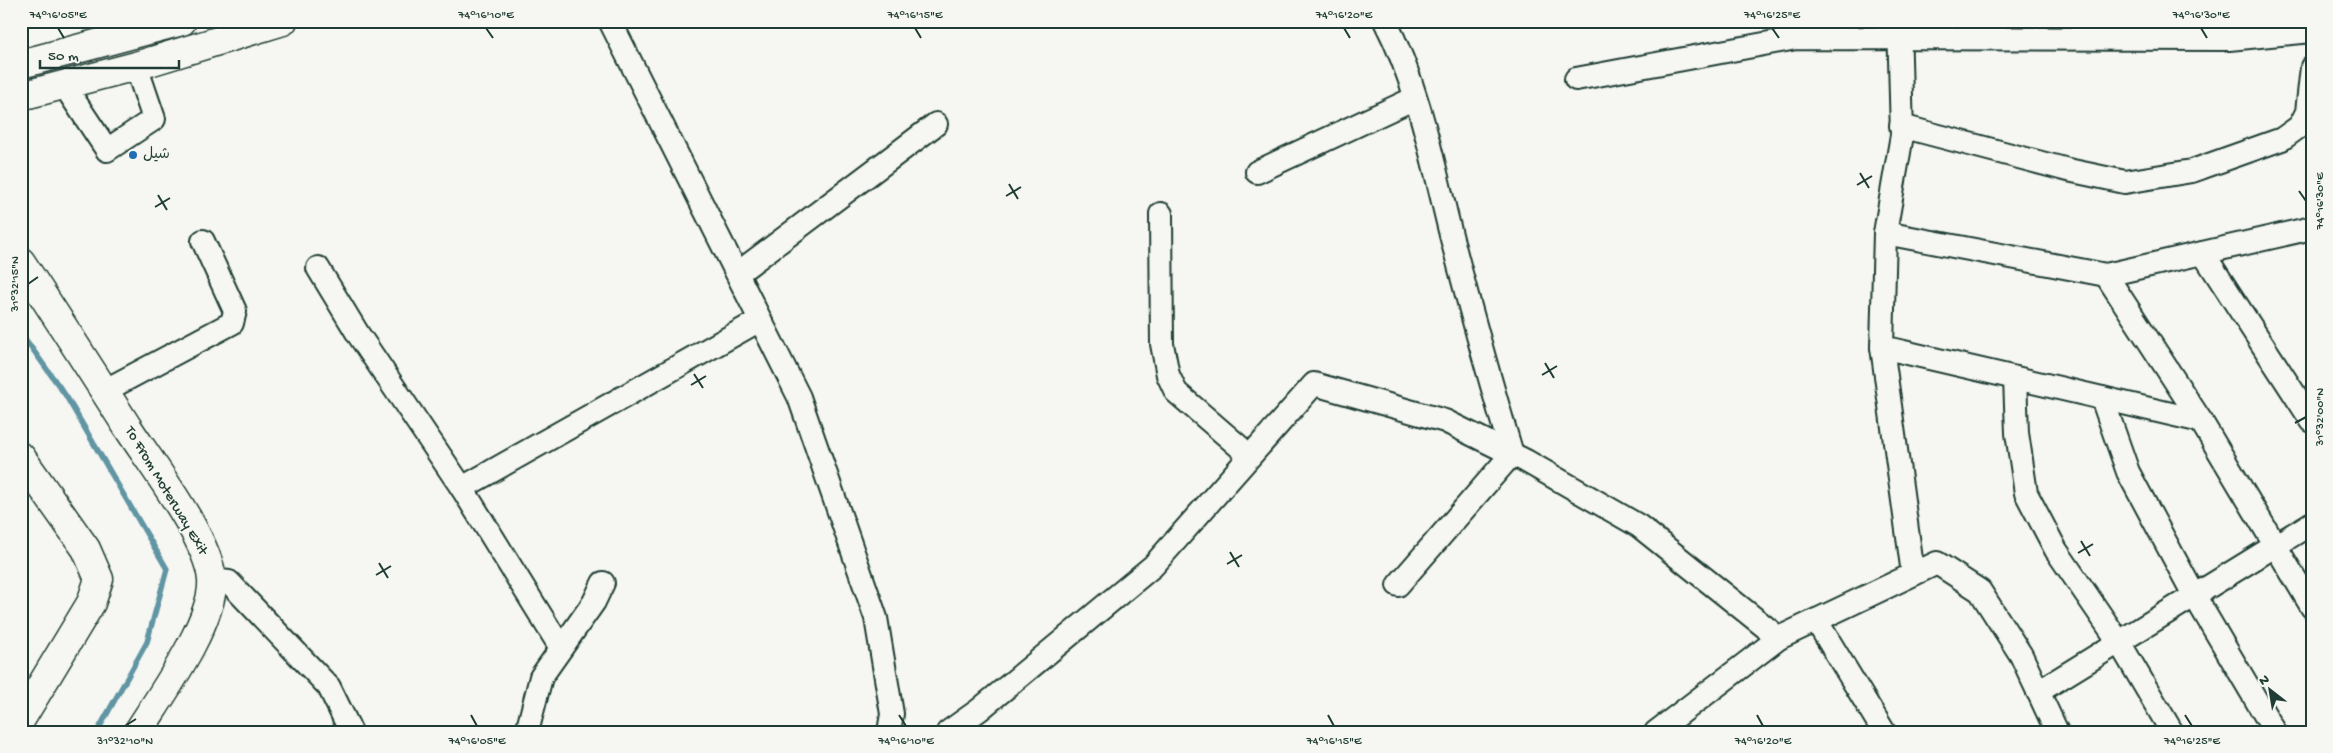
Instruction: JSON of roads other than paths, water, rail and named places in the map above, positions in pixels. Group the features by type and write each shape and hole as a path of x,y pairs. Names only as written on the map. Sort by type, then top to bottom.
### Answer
{"main road":[{"path":"21,64 182,21"},
{"path":"21,96 136,66 284,21"},
{"path":"90,46 96,76"},
{"name":"To From Moterway Exit","path":"21,262 189,524 208,559 212,580 211,594 196,635 181,664 138,732"},
{"path":"21,457 86,549 99,579 91,603 21,719"}],"street":[{"path":"610,21 799,397 876,618 892,714 889,732"},
{"path":"1385,21 1401,52 1415,98 1432,157 1473,324 1512,454"},
{"path":"1576,79 1796,38 1899,30 2312,31"},
{"path":"1899,30 1901,126 1885,233 1882,347 1913,574"},
{"path":"64,85 107,150 154,119 136,66"},
{"path":"1901,126 2068,170 2125,182 2192,171 2282,140 2300,126 2307,112 2312,67"},
{"path":"1257,172 1415,98"},
{"path":"738,273 936,124"},
{"path":"1161,214 1162,344 1168,375 1176,392 1250,456"},
{"path":"1885,233 2106,275 2312,228"},
{"path":"104,391 232,323 235,311 203,241"},
{"path":"2203,253 2312,421"},
{"path":"318,268 358,334 462,488 561,648"},
{"path":"2106,275 2202,421 2312,607"},
{"path":"462,488 760,320"},
{"path":"1882,347 2202,421"},
{"path":"2015,378 2017,433 2026,493 2056,550 2119,642 2172,732"},
{"path":"948,732 979,710 1152,566 1314,384 1445,421 1512,454 1640,526 1779,638"},
{"path":"2102,398 2128,472 2194,595 2275,732"},
{"path":"1398,585 1512,454"},
{"path":"2038,692 2312,523"},
{"path":"1661,730 1779,638 1937,563 1980,591 2021,655 2057,732"},
{"path":"212,580 229,582 302,657 329,687 351,732"},
{"path":"527,732 541,677 594,602 603,584"},
{"path":"1816,620 1884,732"}],"waterway":[{"path":"21,333 66,396 167,569 147,642 97,732"}],"place":[{"name":"شیل","path":"133,155"}]}
